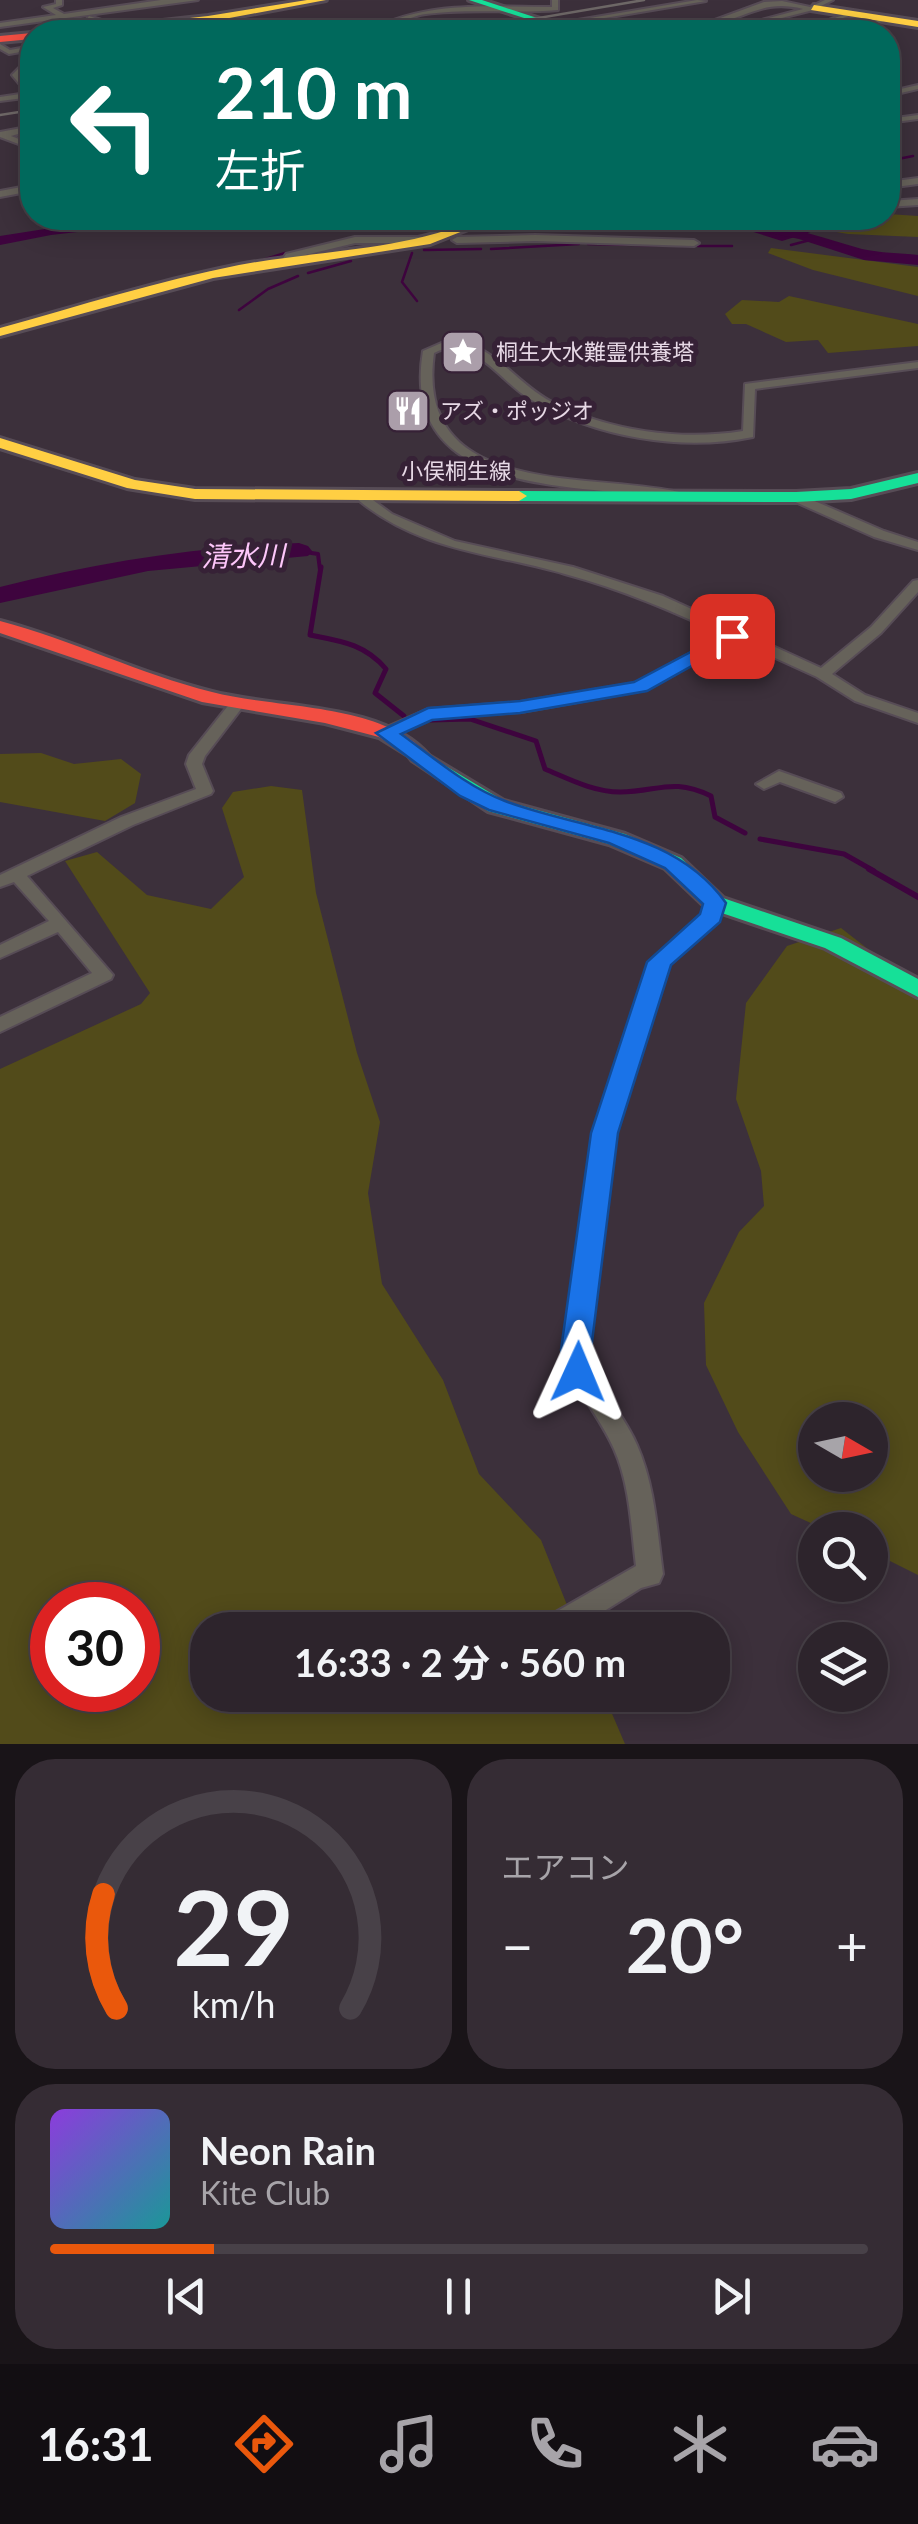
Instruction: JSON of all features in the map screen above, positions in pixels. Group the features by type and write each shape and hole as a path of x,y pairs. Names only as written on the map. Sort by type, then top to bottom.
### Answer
{"street":[{"path":"59,0 59,5 46,7 69,20"},
{"path":"123,15 195,0"},
{"path":"87,20 322,0"},
{"path":"461,4 462,0"},
{"path":"561,20 703,1"},
{"path":"714,20 761,2 793,1 819,6 853,20"},
{"path":"401,20 461,4 550,20"},
{"path":"763,20 819,6"},
{"path":"0,62 10,40"},
{"path":"12,84 20,83"},
{"path":"2,135 20,142"},
{"path":"0,149 20,142"},
{"path":"901,184 918,181"},
{"path":"901,184 918,191"},
{"path":"460,236 470,230"},
{"path":"0,332 221,274 410,248 460,236 694,244"},
{"path":"286,263 286,258 297,254 350,240 424,240"},
{"path":"680,496 532,479 466,455 440,435 430,416 429,351 444,345 469,346 509,381 550,408 627,429 685,438 748,434 749,386 918,365"},
{"name":"小俣桐生線","path":"0,443 133,485 163,490 362,496 796,498 851,494 918,478"},
{"path":"362,496 386,517 450,544 629,588 822,674 860,698 918,718"},
{"path":"796,498 878,534 918,546"},
{"path":"822,674 876,630 918,584"},
{"path":"0,627 236,705 326,716 386,733 496,806 616,839 673,863 715,903 832,944 918,990"},
{"path":"386,733 428,714 520,707 640,687 732,636"},
{"path":"0,1026 104,974 61,924 8,878 127,821 205,790 194,764 197,755 236,705"},
{"path":"764,784 779,776 835,796"},
{"path":"579,1612 635,1578 650,1574 636,1476 624,1442 578,1372 576,1350 610,1116 660,962 712,917 715,903"},
{"path":"0,952 61,924"}],"shaded area":[{"path":"900,215 918,216 918,237 825,230 900,230"},
{"path":"38,230 95,230 0,245 0,236"},
{"path":"747,230 814,231 782,241"},
{"path":"771,248 918,267 918,296 813,270 768,253"},
{"path":"789,296 918,324 918,346 828,353 818,340 786,342 746,324 732,324 725,314 742,300 779,302"},
{"path":"41,753 74,764 121,759 141,774 135,803 105,821 0,802 0,754"},
{"path":"271,786 302,790 316,893 357,1053 380,1122 368,1193 382,1284 443,1380 479,1474 541,1540 570,1612 190,1612 190,1712 611,1712 625,1744 0,1744 0,1069 141,1004 150,993 65,861 97,852 147,895 211,909 244,877 222,808 233,792"},
{"path":"841,928 918,988 918,1575 888,1560 888,1512 798,1512 798,1517 791,1514 738,1432 706,1365 704,1303 739,1232 764,1206 761,1171 736,1099 746,1003 787,946"}],"waterway":[{"path":"900,159 913,156"},
{"path":"779,230 864,255 918,260"},
{"path":"791,245 814,239"},
{"path":"491,249 579,244"},
{"path":"588,244 692,246"},
{"path":"698,246 732,246"},
{"path":"424,250 481,249"},
{"path":"256,262 285,253"},
{"path":"412,253 402,282 417,301"},
{"path":"308,273 351,261"},
{"path":"239,310 268,289 298,276"},
{"name":"清水川","path":"299,551 318,554 320,570"},
{"name":"清水川","path":"0,595 148,563 299,551"},
{"name":"清水川","path":"321,567 310,635 352,645 370,654 386,669 375,693 404,716"},
{"name":"清水川","path":"430,720 470,719 536,741 545,769 591,787 620,792 675,786 697,790 711,796 715,817 745,833"},
{"name":"清水川","path":"760,839 844,854 874,871"},
{"name":"清水川","path":"869,869 918,897"}],"railway":[{"path":"526,20 644,0"},
{"path":"0,115 20,112"}],"traffic: fast":[{"path":"473,0 537,20"},
{"path":"519,496 796,497 851,494 918,478"},
{"path":"419,756 496,806 617,839 673,863 715,903 833,943 918,989"}],"traffic: slow":[{"path":"197,20 322,0"},
{"path":"814,8 892,20"},
{"path":"900,21 918,24"},
{"path":"0,332 183,281 244,268 400,247 462,230"},
{"path":"0,443 133,485 195,494 519,496"}],"traffic: jam":[{"path":"0,39 20,37"},
{"path":"0,627 209,698 326,717 386,733 419,756"}],"place":[{"name":"桐生大水難霊供養塔","path":"463,352"},
{"name":"アズ・ポッジオ","path":"408,411"}],"route":[{"path":"578,1372 576,1350 604,1133 660,962 712,917 715,903 673,863 616,839 496,806 386,733 428,714 520,707 640,687 732,636"}]}
